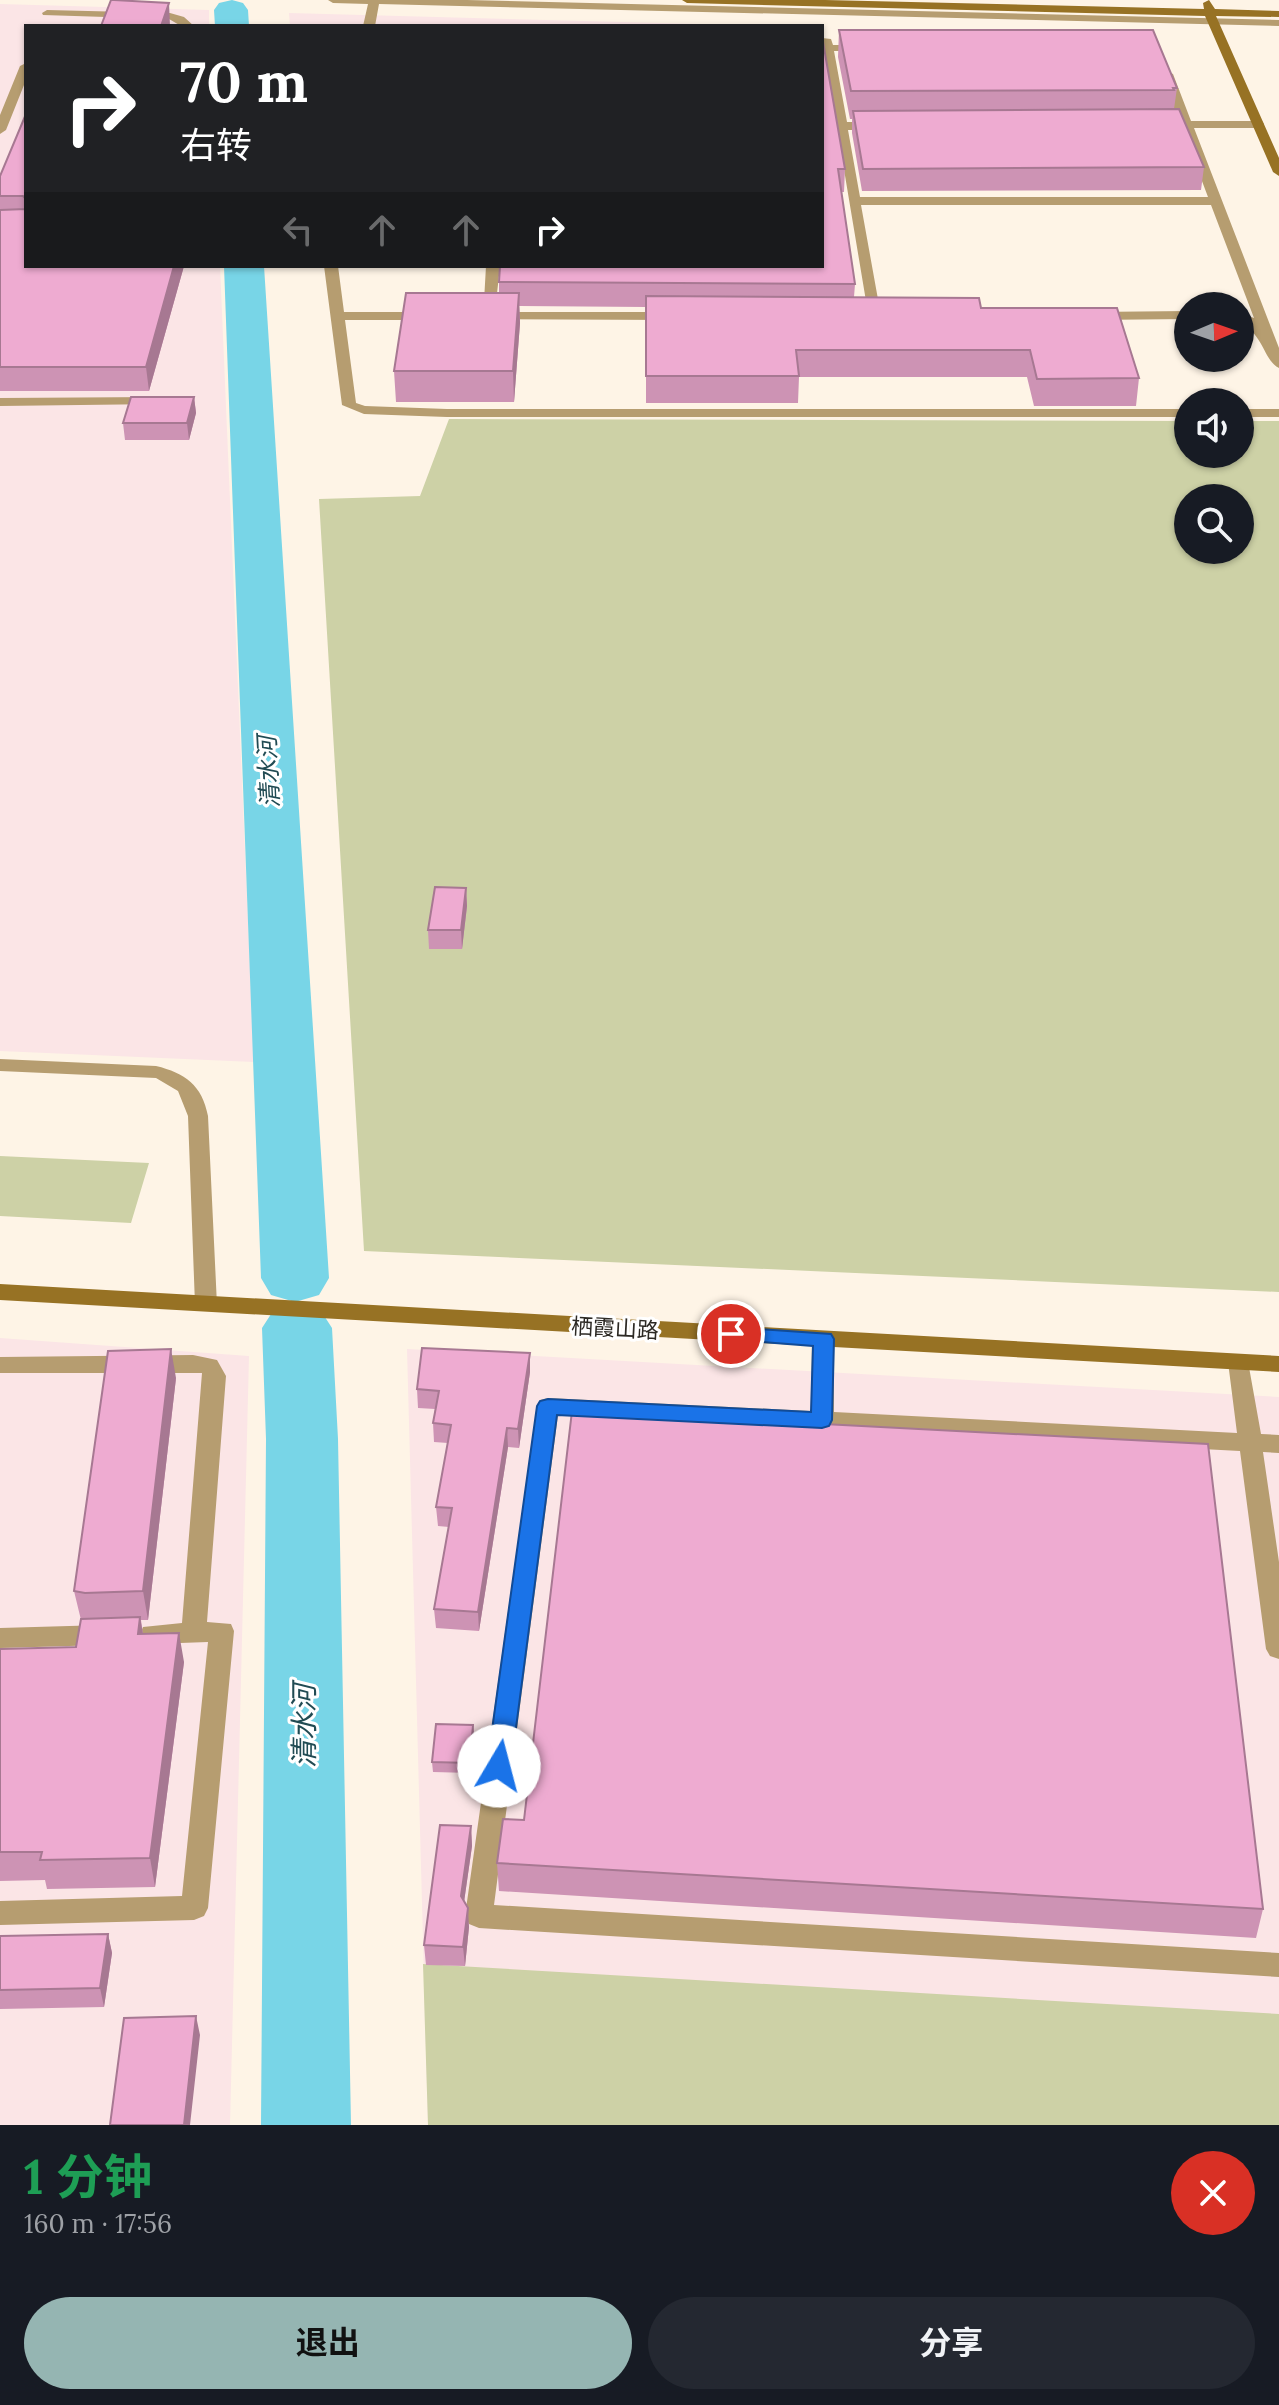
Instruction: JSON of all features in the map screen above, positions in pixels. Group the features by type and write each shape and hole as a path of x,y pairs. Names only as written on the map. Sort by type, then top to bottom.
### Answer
{"street":[{"path":"687,0 1209,9 1279,6"},
{"path":"1034,0 1279,14"},
{"path":"1209,9 1279,172"},
{"name":"栖霞山路","path":"0,1292 1279,1364"}],"lane":[{"path":"43,24 52,0"},
{"path":"333,0 1209,9 1279,23"},
{"path":"369,24 374,0"},
{"path":"47,13 170,16 186,24"},
{"path":"874,316 825,44 875,48"},
{"path":"1162,61 1279,364"},
{"path":"0,83 22,83 0,130"},
{"path":"1155,125 1258,124"},
{"path":"842,126 889,126"},
{"path":"854,201 1215,201"},
{"path":"331,268 349,405 364,410 462,413 1174,413"},
{"path":"488,316 493,268"},
{"path":"1078,316 1174,315"},
{"path":"338,316 441,316"},
{"path":"473,316 689,316"},
{"path":"858,316 889,316"},
{"path":"1254,324 1267,334"},
{"path":"0,402 174,401"},
{"path":"1254,413 1279,413"},
{"path":"0,1065 156,1072 189,1087 198,1116 206,1305"},
{"path":"822,1420 823,1339"},
{"path":"1239,1362 1279,1649"},
{"path":"0,1365 193,1363 209,1366 215,1376 194,1633"},
{"path":"1279,1444 548,1406 479,1916 1279,1965"},
{"path":"0,1638 222,1631 194,1908 0,1913"}],"shaded area":[{"path":"0,4 209,10 209,24 24,24 24,268 220,268 254,1062 0,1051"},
{"path":"289,13 698,24 290,24"},
{"path":"0,1338 249,1356 230,2125 0,2125"},
{"path":"407,1349 1279,1397 1279,2125 428,2125"}],"green space":[{"path":"449,419 1174,421 1174,468 1254,468 1254,421 1279,421 1279,1292 364,1251 319,499 420,496"},
{"path":"0,1156 149,1163 131,1223 0,1216"},
{"path":"423,1964 1279,2014 1279,2125 428,2125"}],"building":[{"path":"111,0 169,3 162,24 102,24"},
{"path":"839,30 1153,30 1177,88 851,91"},
{"path":"824,48 845,169 838,169 855,284 499,282 500,268 824,268"},
{"path":"1179,109 1204,167 863,169 853,111"},
{"path":"24,119 24,197 0,196 0,176"},
{"path":"24,209 24,268 173,268 146,367 0,367 0,210"},
{"path":"406,293 519,293 513,371 394,371"},
{"path":"646,296 979,298 981,308 1117,308 1139,378 1037,379 1030,350 796,350 799,376 646,376"},
{"path":"131,397 194,397 187,423 123,423"},
{"path":"435,887 466,888 461,930 428,930"},
{"path":"422,1348 530,1353 518,1429 507,1428 478,1612 434,1609 452,1508 436,1507 451,1425 433,1423 439,1391 417,1389"},
{"path":"171,1349 143,1591 74,1591 108,1351"},
{"path":"572,1411 1208,1444 1263,1909 497,1863 503,1819 524,1820"},
{"path":"140,1617 138,1634 179,1633 150,1858 40,1860 42,1852 0,1852 0,1649 76,1647 81,1619"},
{"path":"436,1724 473,1725 470,1763 432,1762"},
{"path":"440,1825 471,1826 461,1896 468,1908 463,1947 424,1945"},
{"path":"108,1934 100,1988 0,1990 0,1936"},
{"path":"196,2016 184,2125 110,2125 124,2018"}],"waterway":[{"name":"清水河","path":"231,10 232,24"},
{"name":"清水河","path":"244,268 295,1278"},
{"name":"清水河","path":"297,1328 302,1439 306,2125"}],"route":[{"path":"499,1766 548,1406 822,1420 823,1339 731,1334"}]}
